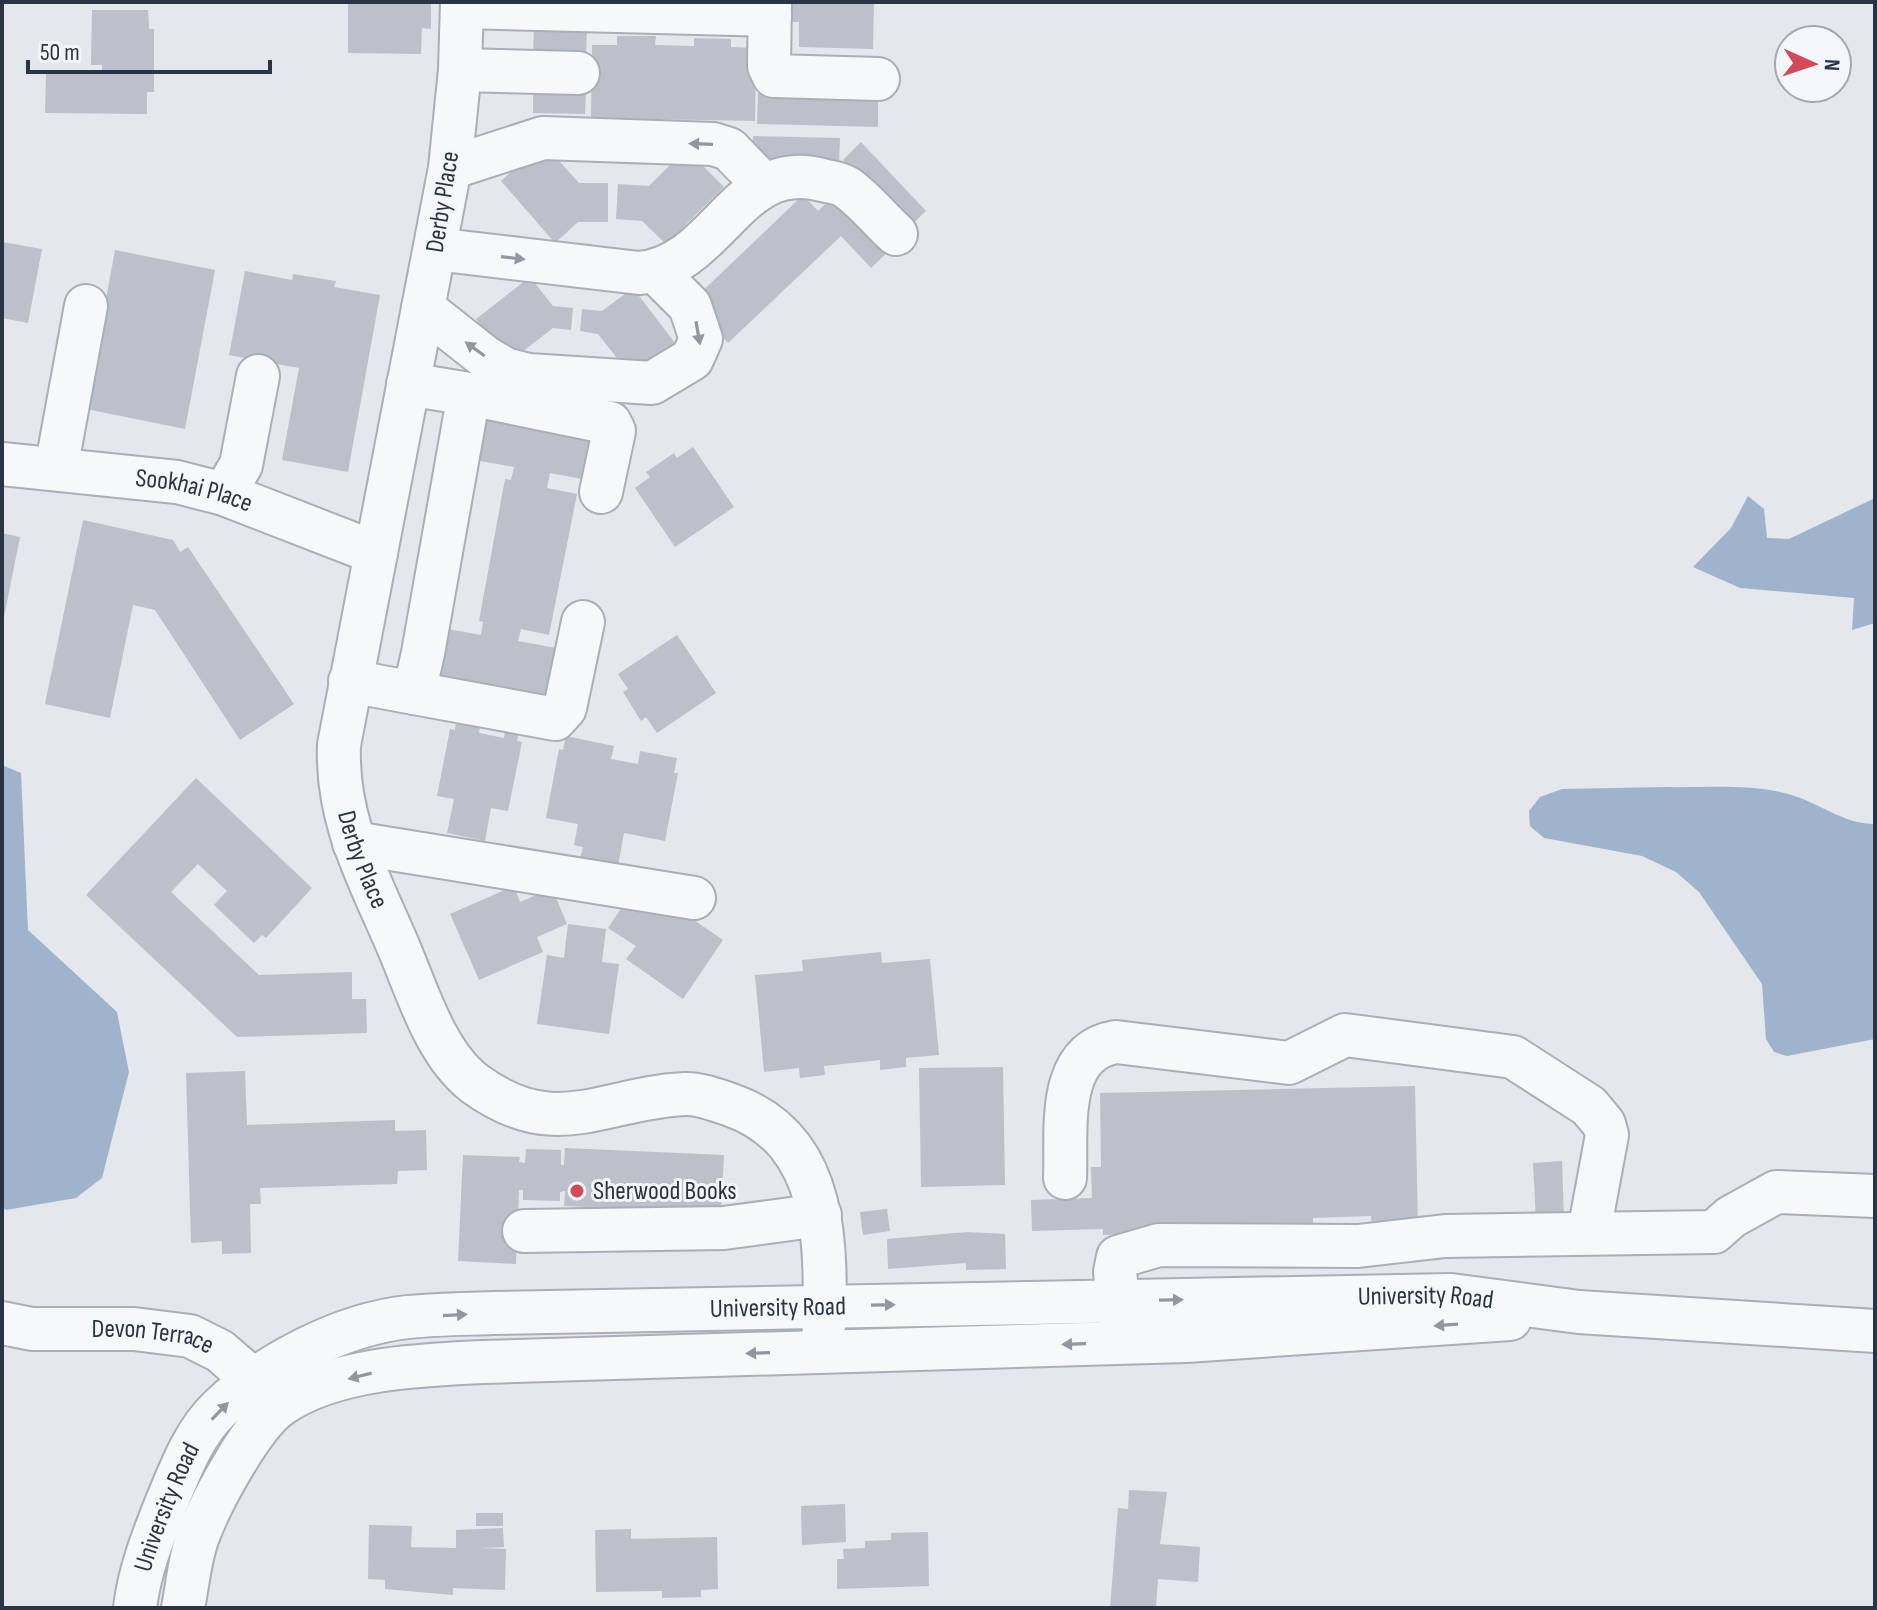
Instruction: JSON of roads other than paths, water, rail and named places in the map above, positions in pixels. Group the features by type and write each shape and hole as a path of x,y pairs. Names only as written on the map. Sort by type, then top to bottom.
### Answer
{"street":[{"path":"462,4 770,8 769,66 774,76 878,79"},
{"name":"Derby Place","path":"462,4 460,70 450,168 350,681 338,773 344,817 448,1055 473,1082 508,1103 533,1111 590,1114 686,1094 753,1113 800,1159 820,1215 826,1245 823,1351"},
{"path":"460,70 578,73"},
{"path":"450,168 543,138 713,144 729,149 763,184"},
{"path":"435,249 639,273 655,271 684,258 763,184 782,176 813,178 845,186 896,234"},
{"path":"423,308 505,369 529,375 652,383 692,359 701,339 690,306 655,271"},
{"path":"56,469 86,306"},
{"path":"224,494 241,465 258,376"},
{"path":"408,384 610,423 614,431 601,492"},
{"path":"414,693 469,394"},
{"name":"Sookhai Place","path":"2,464 177,482 224,494 376,553"},
{"path":"350,681 555,719 565,708 583,622"},
{"path":"354,843 694,898"},
{"path":"1065,1178 1070,1083 1081,1060 1098,1045 1116,1042 1289,1063 1345,1035 1513,1057 1589,1106 1604,1124 1607,1135 1589,1232"},
{"path":"1122,1343 1115,1272 1118,1257 1159,1245 1358,1246 1445,1236 1714,1232 1731,1217 1776,1192 1875,1196"},
{"path":"524,1231 724,1228 820,1215"},
{"name":"University Road","path":"183,1608 199,1533 248,1443 268,1393 303,1353 357,1329 406,1318 825,1306 1451,1295 1579,1312 1875,1331"},
{"name":"University Road","path":"135,1608 148,1548 190,1449 218,1410 268,1393 420,1365 1122,1343 1450,1324 1579,1312"},
{"name":"Devon Terrace","path":"2,1323 32,1329 134,1329 190,1336 220,1351 268,1393"}],"water":[{"path":"1748,496 1764,509 1767,538 1789,539 1875,498 1875,623 1852,630 1854,598 1740,588 1693,567 1731,528"},
{"path":"2,765 21,773 28,930 117,1012 129,1072 102,1178 76,1198 6,1210 2,1207"},
{"path":"1742,787 1773,791 1799,798 1841,817 1875,824 1875,1039 1787,1056 1774,1052 1766,1039 1762,984 1699,892 1676,872 1642,856 1544,838 1530,826 1529,811 1540,797 1562,789"}],"place":[{"name":"Sherwood Books","path":"577,1191"}]}
